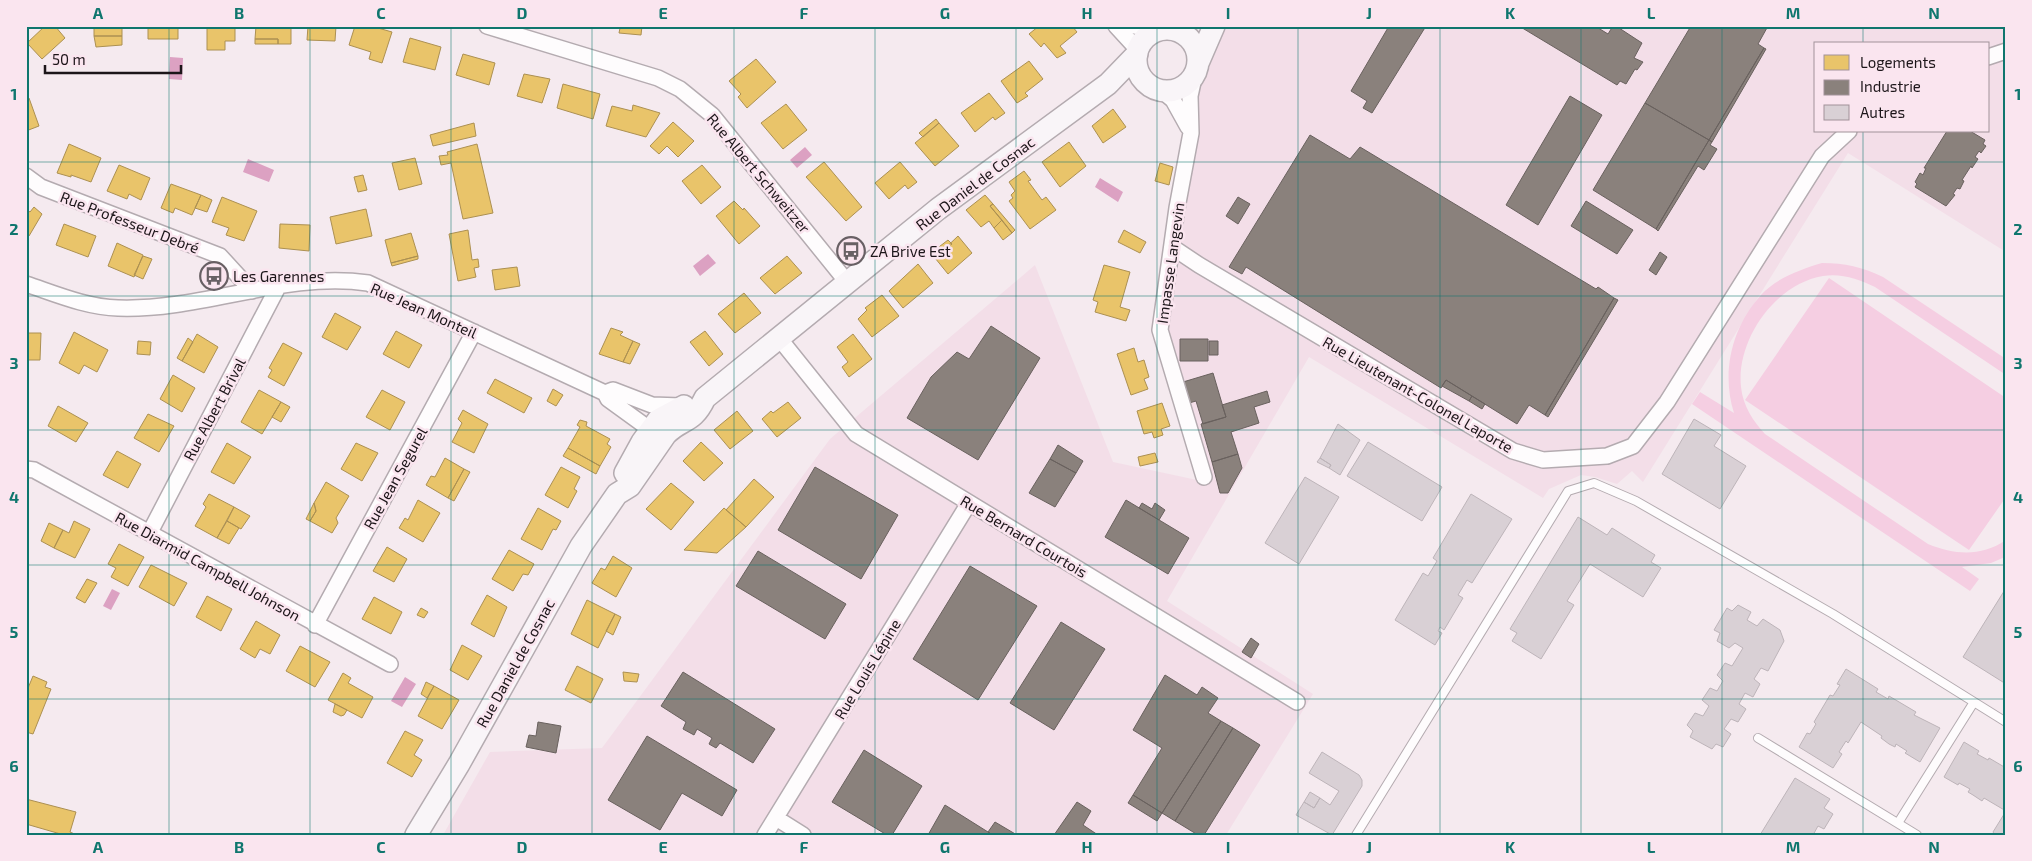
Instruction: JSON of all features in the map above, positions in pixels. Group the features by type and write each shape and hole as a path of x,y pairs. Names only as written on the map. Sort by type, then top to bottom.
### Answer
{"street":[{"name":"Rue Albert Schweitzer","path":"487,26 658,78 680,89 712,115 847,282"},
{"path":"1116,26 1138,52"},
{"path":"1135,26 1167,28 1178,31 1193,42 1196,68"},
{"path":"1108,84 1128,83 1157,88 1180,88 1189,82 1214,26"},
{"path":"1167,28 1148,36 1138,52 1138,70 1143,80 1157,88 1178,108 1190,133"},
{"path":"1990,56 2006,51"},
{"name":"Rue Daniel de Cosnac","path":"657,434 658,420 685,405 705,398 938,209 1108,84 1138,52"},
{"name":"Impasse Langevin","path":"1196,68 1190,96 1190,133 1160,330 1204,477"},
{"name":"Rue Lieutenant-Colonel Laporte","path":"1172,247 1207,270 1514,451 1543,460 1607,456 1633,446 1667,402 1822,156 1848,132"},
{"name":"Rue Professeur Debré","path":"26,176 41,187 220,256 252,291"},
{"name":"Rue Jean Monteil","path":"26,284 86,304 117,308 146,308 200,302 279,285 345,280 368,283 605,393 608,399 657,434"},
{"name":"Rue Albert Brival","path":"150,532 279,285"},
{"name":"Rue Jean Segurel","path":"315,625 474,332"},
{"name":"Rue Bernard Courtois","path":"779,338 856,434 1296,702"},
{"name":"Rue Jean Monteil","path":"605,393 613,390 652,405 685,405"},
{"name":"Rue Daniel de Cosnac","path":"416,835 463,756 556,588 581,546 617,494 620,480 657,434 698,413 705,398"},
{"name":"Rue Diarmid Campbell Johnson","path":"26,469 34,470 150,532 315,625 390,664"},
{"name":"Rue Louis Lépine","path":"765,835 968,502"},
{"path":"776,818 803,835"}],"lane":[{"path":"1356,835 1568,491 1594,483 1636,501 1833,614 2006,722"},
{"path":"1898,823 1974,702"},
{"path":"1758,738 1917,835"}],"shaded area":[{"path":"1218,26 2006,26 2006,252 1848,153 1643,482 1632,471 1617,484 1581,475 1549,489 1543,498 1309,357 1167,601 1313,694 1226,835 443,835 490,752 602,748 830,439 1035,265 1113,462 1197,480 1153,336 1199,74"},
{"path":"170,57 183,58 182,80 169,79"},
{"path":"805,147 812,155 797,168 790,160"},
{"path":"248,159 274,170 269,182 243,172"},
{"path":"1100,178 1123,192 1118,202 1095,187"},
{"path":"708,254 716,263 700,276 693,266"},
{"path":"1822,263 1853,266 1883,277 2006,359 2006,375 1875,287 1850,277 1830,275 1805,281 1789,290 1762,317 1752,333 1741,369 1741,387 1746,407 1756,424 1765,434 1928,544 1958,552 1977,552 1997,546 2006,540 2005,557 1991,563 1962,567 1979,579 1970,591 1692,404 1700,392 1734,413 1730,397 1729,366 1736,336 1743,321 1767,289 1798,271"},
{"path":"1829,278 2006,398 2006,497 1969,550 1745,400"},
{"path":"112,589 120,593 111,610 103,606"},
{"path":"405,677 416,684 402,707 391,701"}],"building: Logements":[{"path":"45,26 55,26 65,38 42,59 27,43"},
{"path":"94,26 122,26 122,36 94,36"},
{"path":"148,26 178,26 178,39 148,39"},
{"path":"207,26 235,26 235,41 225,41 225,50 207,50"},
{"path":"256,26 291,26 291,44 278,44 278,39 255,39"},
{"path":"308,26 336,26 335,41 307,40"},
{"path":"355,26 371,26 392,32 382,63 369,59 371,52 349,45"},
{"path":"642,26 641,35 619,33 620,28 604,27"},
{"path":"1039,26 1042,28 1072,26 1077,32 1060,46 1066,53 1057,58 1044,43 1041,47 1029,34"},
{"path":"94,36 122,36 122,45 96,47"},
{"path":"410,38 441,47 435,70 403,62"},
{"path":"255,39 278,39 278,44 255,44"},
{"path":"463,54 495,63 489,85 456,75"},
{"path":"756,59 776,82 747,108 738,97 741,94 729,81"},
{"path":"1029,61 1043,79 1025,93 1028,96 1017,103 1001,81"},
{"path":"524,74 550,79 542,103 517,96"},
{"path":"563,84 600,94 593,119 557,108"},
{"path":"989,93 1005,113 995,120 993,117 975,132 961,113"},
{"path":"29,98 39,126 26,131 26,99"},
{"path":"786,104 807,130 783,149 761,123"},
{"path":"633,105 660,113 646,137 606,126 612,106 632,111"},
{"path":"1113,109 1126,127 1103,143 1092,126"},
{"path":"936,119 939,123 923,137 919,133"},
{"path":"673,122 694,141 678,157 667,146 659,154 650,146"},
{"path":"474,123 476,136 433,146 430,135"},
{"path":"939,123 959,146 935,166 915,143"},
{"path":"1069,142 1086,166 1060,187 1042,162"},
{"path":"69,144 101,158 91,182 71,175 71,177 57,173"},
{"path":"477,144 493,213 463,219 451,163 441,165 439,156 448,155 447,152"},
{"path":"415,158 422,184 399,190 392,163"},
{"path":"824,162 862,207 846,221 806,177"},
{"path":"900,162 917,182 908,189 905,185 889,199 875,183"},
{"path":"1160,163 1173,167 1169,185 1155,181"},
{"path":"119,165 150,178 141,200 129,194 127,199 107,191"},
{"path":"702,165 721,187 701,204 682,181"},
{"path":"1024,171 1031,180 1028,181 1042,200 1046,197 1056,210 1030,229 1009,201 1013,198 1011,195 1015,191 1009,182"},
{"path":"363,175 367,190 358,192 354,177"},
{"path":"171,184 201,195 192,215 175,208 173,213 161,208"},
{"path":"201,195 212,200 207,212 195,208"},
{"path":"985,195 993,204 990,206 1002,220 994,228 989,221 981,227 966,210"},
{"path":"222,197 257,211 244,241 226,235 229,228 212,222"},
{"path":"734,201 743,210 744,208 760,226 739,244 716,216"},
{"path":"993,204 1015,230 1012,233 990,206"},
{"path":"34,207 42,214 29,236 26,235 26,209 30,212"},
{"path":"366,209 372,236 336,244 330,217"},
{"path":"1002,220 1012,233 1003,240 994,228"},
{"path":"64,224 96,236 88,257 56,245"},
{"path":"280,224 310,225 309,251 279,248"},
{"path":"468,230 472,260 478,259 479,267 474,268 476,277 458,281 449,234"},
{"path":"1124,230 1146,242 1140,253 1118,242"},
{"path":"411,233 418,256 391,263 385,240"},
{"path":"958,236 972,253 948,274 935,258"},
{"path":"948,240 952,244 935,258 931,253"},
{"path":"117,243 143,255 134,277 108,266"},
{"path":"143,256 152,259 143,279 134,275"},
{"path":"418,256 418,259 392,266 391,263"},
{"path":"787,256 802,273 775,294 760,278"},
{"path":"918,264 933,283 903,308 889,291"},
{"path":"1104,265 1130,272 1120,307 1130,310 1126,321 1095,312 1098,302 1093,300"},
{"path":"517,267 520,286 495,290 492,270"},
{"path":"744,293 761,313 735,333 718,314"},
{"path":"882,295 899,316 872,337 858,319 867,310 865,308"},
{"path":"335,313 361,327 347,350 322,337"},
{"path":"611,328 623,332 620,335 633,341 623,362 599,354"},
{"path":"396,331 422,345 409,368 383,354"},
{"path":"705,331 723,354 709,366 690,342"},
{"path":"74,332 108,350 97,372 84,365 79,374 59,363"},
{"path":"26,333 41,333 40,360 26,360"},
{"path":"197,334 218,347 204,373 182,361"},
{"path":"853,334 872,359 849,377 842,367 848,362 837,347"},
{"path":"188,338 193,342 182,361 177,358"},
{"path":"138,341 151,342 150,355 137,354"},
{"path":"633,341 640,344 630,364 623,362"},
{"path":"283,343 302,353 284,386 268,377 272,370 269,368"},
{"path":"1134,348 1138,362 1144,360 1149,377 1144,379 1148,389 1131,395 1117,354"},
{"path":"173,375 195,388 182,412 160,399"},
{"path":"495,379 532,398 524,413 487,393"},
{"path":"553,389 563,395 556,406 547,401"},
{"path":"259,390 281,402 262,434 241,422"},
{"path":"382,390 405,402 390,430 366,417"},
{"path":"281,402 290,407 281,422 272,417"},
{"path":"788,402 801,418 777,437 762,419 771,411 773,413"},
{"path":"1162,403 1170,426 1161,429 1163,435 1154,438 1152,432 1144,434 1137,411"},
{"path":"58,406 88,423 76,442 48,426"},
{"path":"463,410 488,424 474,453 452,442 462,423 458,419"},
{"path":"737,411 753,431 730,449 714,430"},
{"path":"148,414 174,426 159,452 134,438"},
{"path":"580,420 587,422 586,426 610,439 607,444 611,447 600,466 568,448 580,427 577,425"},
{"path":"701,442 723,463 704,481 683,461"},
{"path":"227,443 251,457 234,484 211,472"},
{"path":"356,443 378,453 362,481 341,469"},
{"path":"568,448 600,466 596,474 563,456"},
{"path":"117,451 141,464 128,488 103,475"},
{"path":"1155,453 1158,462 1140,466 1138,457"},
{"path":"445,458 464,469 448,498 426,485 431,476 435,477"},
{"path":"561,467 580,477 574,489 577,491 568,508 545,495"},
{"path":"464,469 470,472 454,501 448,498"},
{"path":"754,479 774,497 746,527 726,510"},
{"path":"326,482 349,496 336,518 338,523 332,533 310,521 316,511 314,503"},
{"path":"671,483 694,502 671,530 646,509"},
{"path":"209,494 234,507 217,538 195,526 206,507 203,504"},
{"path":"418,500 440,513 423,542 399,528 405,518 408,520"},
{"path":"314,503 316,511 310,521 306,519"},
{"path":"234,507 250,516 241,529 227,521"},
{"path":"538,508 561,521 556,530 553,529 542,550 521,539"},
{"path":"724,508 746,527 717,553 684,550"},
{"path":"74,521 90,529 75,558 54,548 63,530 69,533"},
{"path":"227,521 239,528 229,544 217,538"},
{"path":"49,523 63,530 54,548 41,541"},
{"path":"119,544 144,557 128,586 111,577 116,568 108,564"},
{"path":"387,547 407,559 394,582 373,571"},
{"path":"509,550 534,564 528,575 523,574 513,591 492,579"},
{"path":"613,556 632,568 616,597 592,583 601,568 605,570"},
{"path":"151,565 187,583 174,606 139,587"},
{"path":"87,579 97,583 85,603 76,598"},
{"path":"487,595 507,607 494,637 471,624"},
{"path":"207,596 232,609 221,631 196,617"},
{"path":"374,597 402,612 391,634 362,619"},
{"path":"587,600 615,614 598,648 571,634"},
{"path":"421,608 428,612 424,618 417,615"},
{"path":"615,614 621,617 613,635 606,631"},
{"path":"256,621 280,635 270,654 260,649 255,658 240,649"},
{"path":"462,645 482,656 468,680 450,670"},
{"path":"300,646 330,662 315,687 286,671"},
{"path":"577,666 603,679 591,703 565,690"},
{"path":"623,672 639,674 637,682 624,681"},
{"path":"343,673 351,678 348,683 373,697 362,718 328,700"},
{"path":"33,676 47,682 45,687 51,689 33,734 26,732 26,693"},
{"path":"426,682 434,686 427,698 421,694"},
{"path":"434,686 459,700 442,729 418,716"},
{"path":"335,704 347,710 344,715 341,716 333,712"},
{"path":"405,731 423,740 414,755 422,760 412,777 387,763"},
{"path":"26,799 76,812 70,832 77,835 64,835 26,824"}],"building: Industrie":[{"path":"1389,26 1426,26 1372,113 1363,108 1367,101 1351,91"},
{"path":"1519,26 1595,26 1608,34 1613,26 1616,26 1642,43 1634,58 1643,62 1637,70 1635,69 1626,84 1620,81 1617,85"},
{"path":"1691,26 1768,26 1758,44 1764,48 1709,140 1645,103"},
{"path":"1764,48 1766,49 1712,142 1709,140"},
{"path":"1570,96 1602,115 1538,225 1506,205"},
{"path":"1645,103 1709,140 1656,229 1593,190"},
{"path":"1946,132 1972,132 1985,140 1983,144 1986,146 1975,157 1978,159 1962,180 1964,181 1960,189 1957,188 1953,194 1955,195 1946,206 1915,187 1917,184 1915,182 1920,173 1923,175 1926,168 1924,168"},
{"path":"1310,135 1350,159 1360,147 1614,298 1545,415 1529,405 1517,424 1446,380 1441,388 1246,267 1242,274 1229,267"},
{"path":"1709,140 1712,142 1710,145 1717,149 1704,170 1698,166 1658,231 1656,229"},
{"path":"1238,197 1250,204 1238,224 1226,216"},
{"path":"1586,201 1633,230 1617,254 1571,226"},
{"path":"1660,252 1667,257 1656,275 1649,270"},
{"path":"1614,298 1618,300 1548,417 1545,415"},
{"path":"991,326 1040,358 978,460 907,418 931,377 957,352 969,359"},
{"path":"1180,339 1208,339 1208,361 1180,361"},
{"path":"1209,341 1218,341 1218,355 1209,355"},
{"path":"1213,373 1226,417 1203,424 1196,401 1189,403 1183,382"},
{"path":"1446,380 1472,396 1469,401 1442,386"},
{"path":"1267,391 1270,402 1254,407 1259,423 1231,432 1238,454 1212,462 1201,424 1226,417 1222,405"},
{"path":"1472,396 1485,404 1482,409 1469,401"},
{"path":"1058,445 1083,461 1076,473 1050,459"},
{"path":"1238,454 1242,468 1228,493 1220,493 1212,462"},
{"path":"1050,459 1076,473 1055,507 1029,493"},
{"path":"815,467 898,515 861,579 778,530"},
{"path":"1126,500 1189,538 1168,574 1105,537"},
{"path":"1142,503 1152,509 1155,503 1165,510 1159,520 1139,508"},
{"path":"758,551 846,604 825,639 736,586"},
{"path":"970,566 1037,606 978,700 913,659"},
{"path":"1061,622 1105,649 1054,730 1010,703"},
{"path":"1251,638 1259,644 1251,658 1242,652"},
{"path":"683,672 775,729 753,763 720,743 716,748 709,744 712,738 697,729 694,735 683,729 686,722 661,706"},
{"path":"1165,675 1197,695 1202,687 1218,698 1208,713 1221,721 1162,813 1133,795 1162,748 1133,730"},
{"path":"1221,721 1233,728 1175,821 1162,813"},
{"path":"538,722 561,726 556,753 526,747 529,735 536,736"},
{"path":"1233,728 1260,745 1204,835 1198,835 1175,821"},
{"path":"647,736 737,790 722,816 682,793 660,830 608,800"},
{"path":"864,750 922,786 892,835 887,835 832,802"},
{"path":"1133,795 1162,813 1157,821 1128,803"},
{"path":"1077,802 1091,811 1083,825 1098,835 1054,835"},
{"path":"945,805 988,832 993,835 928,835"},
{"path":"995,822 1017,835 993,835 988,832"}],"building: Autres":[{"path":"1694,419 1721,435 1714,446 1746,466 1720,509 1662,474"},
{"path":"1338,424 1360,440 1340,475 1329,468 1331,465 1320,458"},
{"path":"1368,442 1442,487 1422,521 1347,476"},
{"path":"1320,458 1331,465 1329,468 1317,462"},
{"path":"1305,477 1339,497 1299,564 1265,543"},
{"path":"1471,494 1512,519 1472,583 1467,580 1458,595 1463,598 1444,630 1440,627 1438,631 1442,633 1435,645 1395,620 1423,573 1428,576 1437,561 1433,558"},
{"path":"1578,517 1607,535 1612,528 1655,555 1651,562 1661,568 1643,597 1590,564 1567,601 1574,605 1541,659 1512,641 1517,633 1510,629"},
{"path":"2006,588 2006,684 1963,657"},
{"path":"1738,605 1751,612 1747,620 1757,626 1763,619 1780,630 1784,641 1768,671 1761,668 1754,679 1760,684 1753,697 1745,693 1739,704 1746,709 1738,722 1731,719 1724,729 1731,734 1723,747 1716,744 1712,749 1690,737 1693,731 1687,725 1695,713 1703,716 1709,706 1702,700 1710,688 1717,691 1723,681 1717,675 1725,663 1732,666 1743,648 1735,643 1729,648 1717,641 1720,633 1714,630 1727,608 1732,611"},
{"path":"1846,669 1878,689 1876,692 1888,699 1889,696 1916,712 1914,715 1940,728 1920,762 1905,753 1907,751 1896,744 1895,747 1889,744 1881,738 1882,736 1861,722 1848,743 1846,741 1839,752 1842,754 1833,768 1799,747 1807,733 1810,734 1816,724 1814,722 1830,695 1833,696 1840,685 1837,684"},
{"path":"1964,742 1979,751 1977,754 1988,760 1989,758 2006,768 2006,811 1984,798 1982,801 1968,792 1970,789 1944,777"},
{"path":"1322,752 1359,775 1362,780 1362,786 1332,835 1296,815 1304,802 1314,808 1320,798 1330,805 1339,791 1309,773"},
{"path":"1795,778 1830,799 1824,808 1833,814 1824,829 1818,826 1813,835 1760,835"},
{"path":"1310,792 1320,798 1314,808 1304,802"},
{"path":"2006,811 2006,835 1995,835 1993,832"}],"place":[{"name":"ZA Brive Est","path":"851,251"},
{"name":"Les Garennes","path":"214,276"}]}
